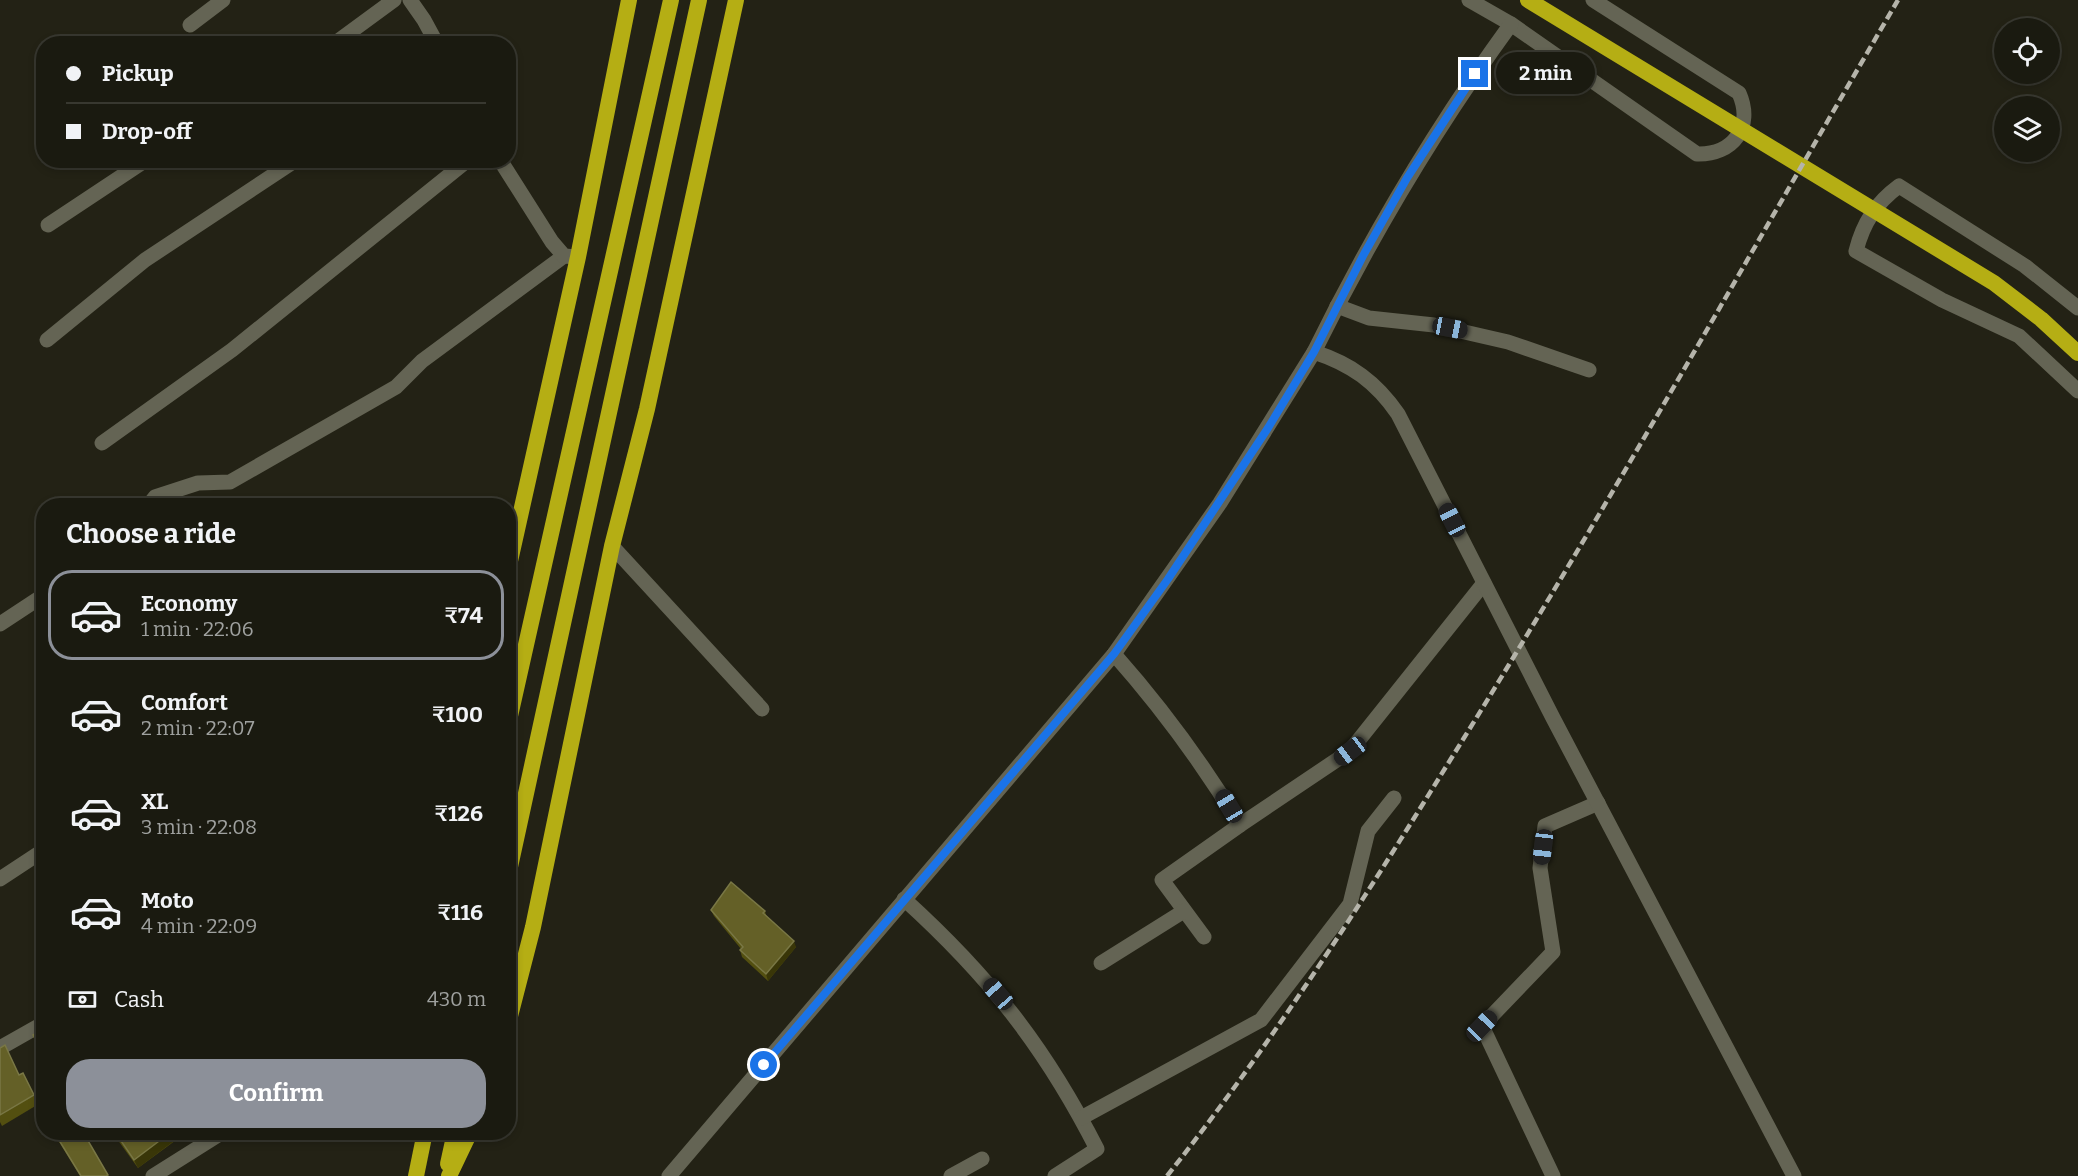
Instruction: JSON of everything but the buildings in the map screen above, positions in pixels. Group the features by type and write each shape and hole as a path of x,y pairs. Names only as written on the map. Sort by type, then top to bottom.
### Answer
{"highway":[{"path":"516,524 571,256 629,0"},
{"path":"516,689 671,0"},
{"path":"516,844 699,0"},
{"path":"516,993 533,927 612,546 647,409 736,0"},
{"path":"1528,0 1994,283 2041,319 2078,353"},
{"path":"413,1140 415,1176"},
{"path":"415,1176 423,1140"},
{"path":"447,1176 453,1140"},
{"path":"447,1176 466,1140"}],"street":[{"path":"190,25 223,0"},
{"path":"345,36 393,0"},
{"path":"410,0 433,36"},
{"path":"1469,0 1511,24 1697,154 1716,152 1733,142 1739,135 1745,118 1740,93 1593,0"},
{"path":"669,1176 1114,654 1220,502 1314,352 1407,178 1440,125 1511,24"},
{"path":"48,225 134,168"},
{"path":"47,340 145,260 284,168"},
{"path":"102,443 232,350 458,168"},
{"path":"154,498 198,483 230,482 396,387 422,361 571,256 552,242 505,168"},
{"path":"2078,308 2025,266 1899,186 1871,214 1859,238 1856,251 1932,295 2019,336 2078,391"},
{"path":"1337,306 1369,318 1434,325 1508,342 1589,370"},
{"path":"1314,352 1334,358 1360,373 1387,398 1398,414 1598,803 1794,1176"},
{"path":"612,546 762,709"},
{"path":"1204,937 1162,880 1350,751 1484,583"},
{"path":"0,624 36,600"},
{"path":"1114,654 1172,722 1198,758 1240,825"},
{"path":"1081,1118 1261,1020 1350,904 1368,831 1394,798"},
{"path":"1553,1176 1482,1026 1553,952 1540,868 1545,826 1598,803"},
{"path":"0,879 36,855"},
{"path":"904,899 947,938 998,994 1052,1067 1081,1118 1097,1149 1056,1176"},
{"path":"1101,963 1185,911"},
{"path":"0,1047 36,1027"},
{"path":"153,1176 210,1140"},
{"path":"951,1176 982,1160"}],"railway":[{"path":"1167,1176 1279,1025 1449,762 1620,478 1898,0"}],"route":[{"path":"764,1065 1114,654 1168,579 1268,428 1314,352 1343,293 1407,178 1475,74"}]}
